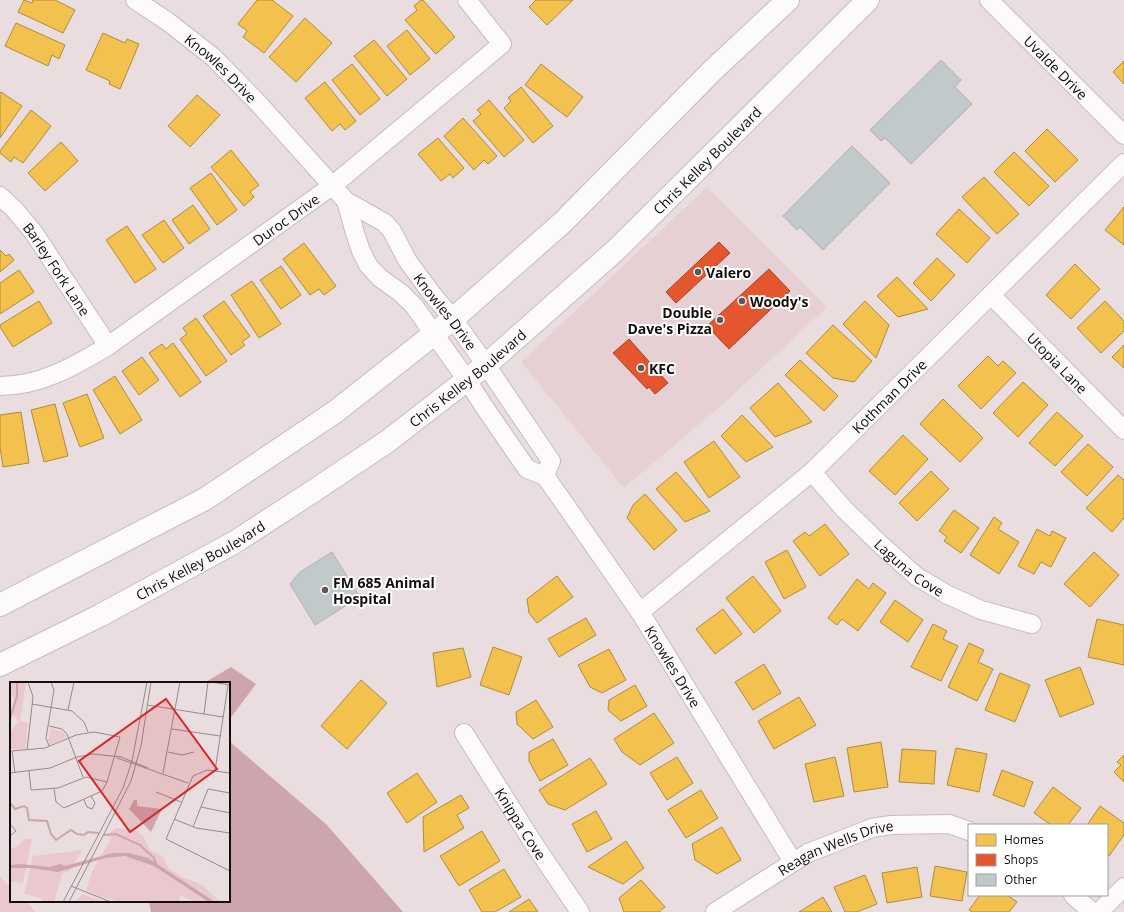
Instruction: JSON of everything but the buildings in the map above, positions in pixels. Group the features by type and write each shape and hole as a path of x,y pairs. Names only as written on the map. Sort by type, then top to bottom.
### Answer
{"main road":[{"path":"0,605 205,499 335,412 453,319 563,222 713,70 788,0"},
{"name":"Chris Kelley Boulevard","path":"0,665 101,615 235,542 388,441 486,365 617,249 868,0"}],"street":[{"name":"Knowles Drive","path":"135,0 167,21 213,57 257,102 346,201 386,223 392,231 407,260 453,319 486,365 551,461 545,476"},
{"name":"Duroc Drive","path":"0,386 10,386 43,380 76,365 108,346 332,186 502,44 467,0"},
{"name":"Uvalde Drive","path":"989,0 1124,135"},
{"name":"Kothman Drive","path":"640,612 812,472 1124,163"},
{"name":"Barley Fork Lane","path":"0,196 14,208 34,233 108,346"},
{"name":"Knowles Drive","path":"346,201 354,233 368,265 380,278 401,293 414,306 467,380 527,469 545,476 640,612 793,862"},
{"name":"Utopia Lane","path":"990,295 1124,430"},
{"name":"Laguna Cove","path":"812,472 844,510 916,576 946,594 981,610 1032,624"},
{"name":"Knippa Cove","path":"464,732 532,841 580,912"},
{"name":"Reagan Wells Drive","path":"715,912 808,852 872,828 891,825 948,824 968,831"},
{"path":"1099,912 1124,887"},
{"path":"1074,896 1092,912"}],"shaded area":[{"path":"707,187 827,307 730,398 624,488 521,362"},
{"path":"231,667 256,684 230,719 230,682 206,682"},
{"path":"230,742 326,824 403,912 151,912 149,902 230,902"},
{"path":"0,877 10,887 10,902 26,902 36,912 0,912"}],"place":[{"name":"Valero","path":"698,272"},
{"name":"Woody's","path":"742,301"},
{"name":"Double Dave's Pizza","path":"720,320"},
{"name":"KFC","path":"641,368"},
{"name":"FM 685 Animal Hospital","path":"325,590"}]}
